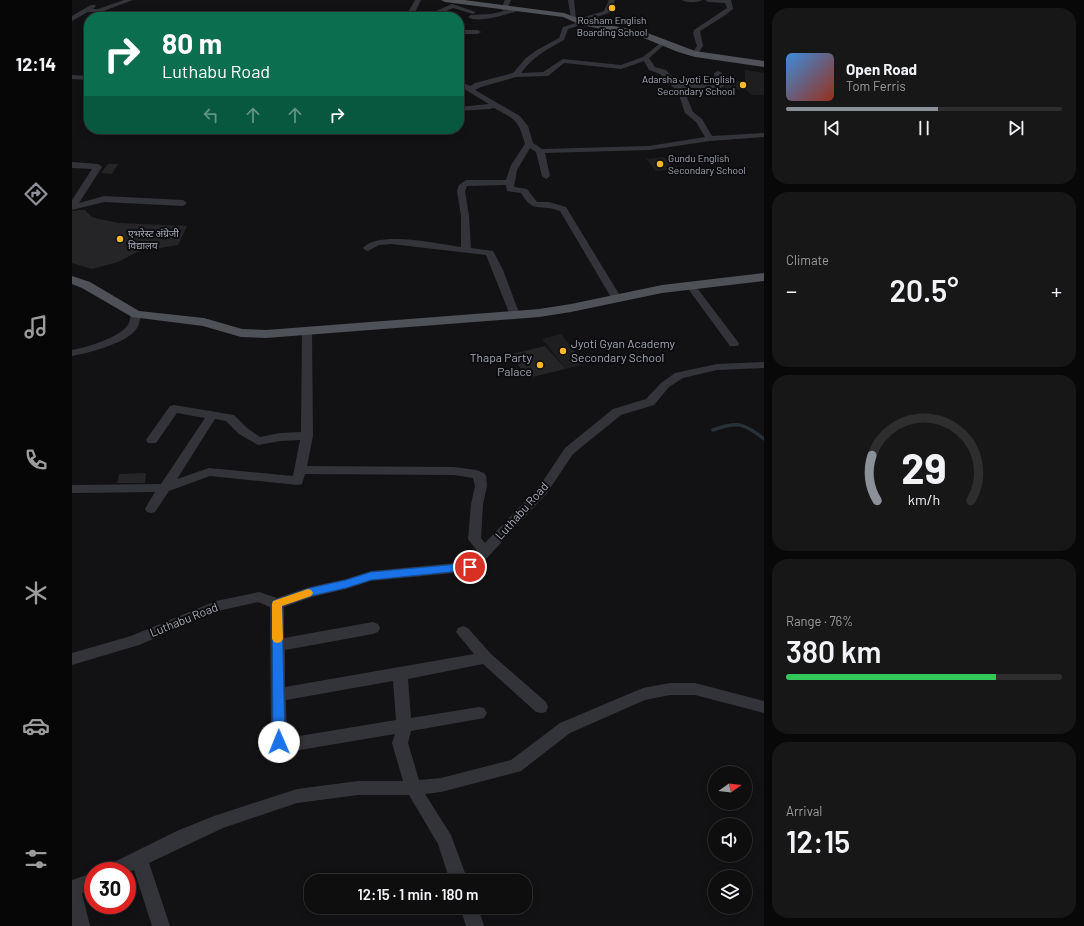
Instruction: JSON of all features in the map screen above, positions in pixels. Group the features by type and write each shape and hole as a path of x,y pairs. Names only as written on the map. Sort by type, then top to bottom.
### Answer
{"main road":[{"path":"447,0 464,6 564,15 578,21 623,29 644,35 695,54 764,64"},
{"path":"72,280 86,284 136,314 204,322 241,333 281,334 514,315 571,308 654,291 764,277"}],"street":[{"path":"86,10 99,11 130,0"},
{"path":"410,12 418,0"},
{"path":"504,9 508,0"},
{"path":"571,0 578,21"},
{"path":"516,75 528,59 538,51 562,40 565,28 578,21 606,12 612,0"},
{"path":"685,0 699,0"},
{"path":"695,54 700,46 696,33 697,30 714,21 730,9 729,1 708,0"},
{"path":"72,19 99,3"},
{"path":"439,12 452,6 464,6 472,14 491,16 516,10"},
{"path":"457,12 464,6"},
{"path":"464,32 478,32"},
{"path":"471,89 478,85 516,75 545,74 563,61 621,67 635,63 644,58 663,43"},
{"path":"644,58 652,68 663,72 682,91 689,113 699,121 710,139"},
{"path":"676,86 718,86 720,85 718,73"},
{"path":"72,77 84,78"},
{"path":"464,86 482,98 496,104 517,118 524,126 530,144 540,151 649,148 710,139 764,135"},
{"path":"464,109 489,107 496,104"},
{"path":"530,144 515,164 509,182 510,189 524,191 530,201 535,205 555,205 563,209 617,299"},
{"path":"540,151 546,176"},
{"path":"72,165 98,167 72,207"},
{"path":"466,249 465,216 461,191 463,185 466,183 509,182"},
{"path":"72,207 104,199 183,203"},
{"path":"368,248 376,242 391,241 490,253 498,270 514,315"},
{"path":"692,286 734,344"},
{"path":"72,353 120,336 130,330 135,321 136,314"},
{"path":"72,489 164,488 209,472 298,481 307,436 307,331"},
{"name":"Luthabu Road","path":"72,659 134,641 216,606 259,597 277,604 310,592 346,584 371,576 470,567 543,490 568,451 617,412 650,402 664,385 679,375 717,366 764,365"},
{"path":"152,440 174,409 230,418 243,431 258,441 280,437 307,436"},
{"path":"151,509 212,415"},
{"path":"300,470 454,471 476,474 480,476 482,486 477,504 474,539 485,551"},
{"path":"277,604 279,742 282,746 404,727 479,713"},
{"path":"278,645 373,628"},
{"path":"463,632 486,658 541,707"},
{"path":"278,695 486,658"},
{"path":"400,674 404,727 400,743 413,788 445,841 457,874"},
{"path":"133,862 184,836 220,821 298,796 358,788 413,788 441,785 515,766 565,728 643,694 670,689 695,689 764,707"},
{"path":"139,859 161,926"},
{"path":"81,926 72,888 84,884"},
{"path":"472,914 476,926"}],"shaded area":[{"name":"Adarsha Jyoti English Secondary School","path":"745,70 764,73 764,95 752,95 746,90 724,89 720,81 745,81"},
{"name":"Gundu English Secondary School","path":"664,157 674,169 656,171 646,159"},
{"name":"Jyoti Gyan Academy Secondary School","path":"561,334 585,364 566,369 542,339"}],"building":[{"path":"108,164 118,164 112,174 101,173"},
{"path":"85,210 92,217 119,223 187,226 178,245 137,252 118,262 92,269 72,263 72,211"},
{"name":"Thapa Party Palace","path":"545,346 566,369 527,378 515,360 508,355"},
{"path":"146,473 145,483 117,483 119,474"}],"waterway":[{"path":"713,430 729,425 740,425 746,427 764,439"}],"slow traffic":[{"path":"277,639 277,604 308,593"}],"place":[{"name":"Rosham English Boarding School","path":"612,8"},
{"name":"Adarsha Jyoti English Secondary School","path":"743,85"},
{"name":"Gundu English Secondary School","path":"660,164"},
{"name":"एभरेस्ट अंग्रेजी विद्यालय","path":"120,239"},
{"name":"Jyoti Gyan Academy Secondary School","path":"563,351"},
{"name":"Thapa Party Palace","path":"540,365"}],"route":[{"path":"279,742 277,604 310,592 346,584 371,576 470,567"}]}
